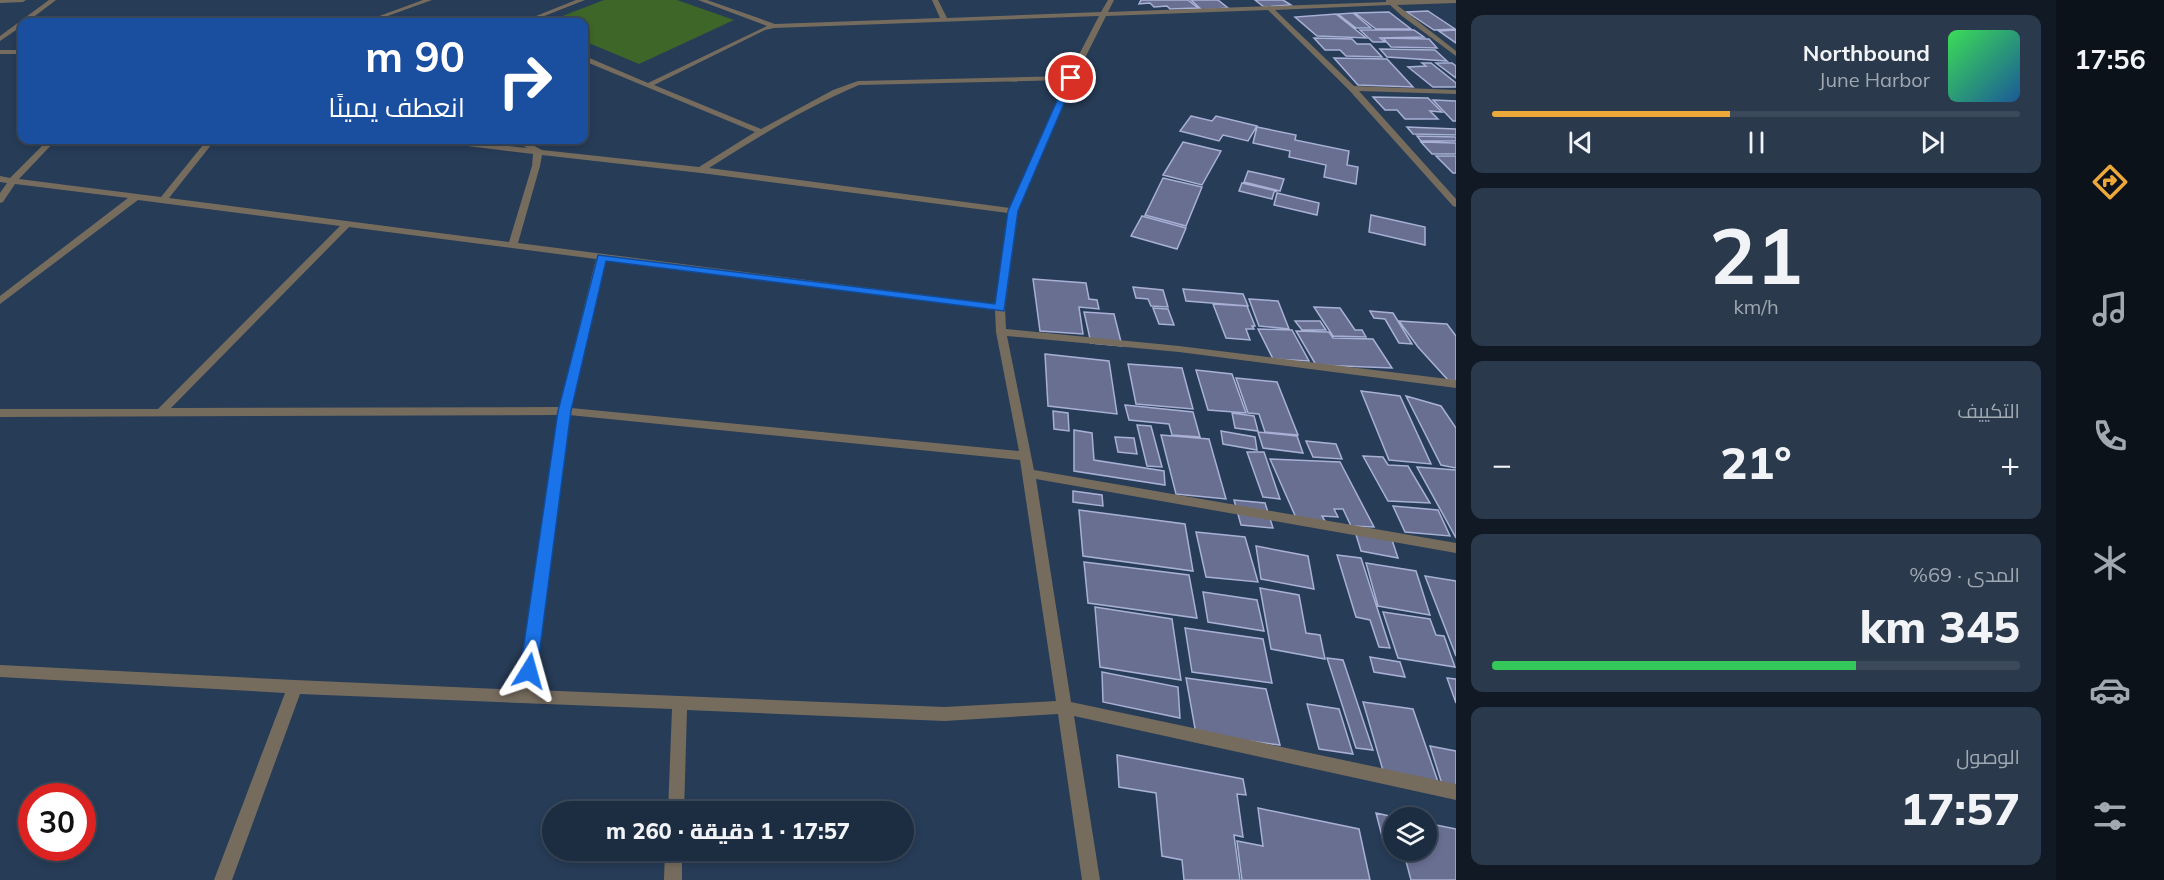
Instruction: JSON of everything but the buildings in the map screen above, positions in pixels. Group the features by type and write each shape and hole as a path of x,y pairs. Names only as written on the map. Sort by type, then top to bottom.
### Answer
{"street":[{"path":"0,1 23,0"},
{"path":"29,18 53,0"},
{"path":"410,0 419,4"},
{"path":"378,18 429,0"},
{"path":"535,18 582,0"},
{"path":"701,0 774,26"},
{"path":"936,0 945,21"},
{"path":"1091,880 1029,472 1001,332 1000,308 1013,211 1071,78 1111,0"},
{"path":"647,86 763,29 774,26 1271,10 1390,2 1456,1"},
{"path":"1390,2 1456,54"},
{"path":"1271,10 1352,88 1456,204"},
{"path":"0,39 18,26"},
{"path":"0,52 18,52"},
{"path":"588,61 761,132"},
{"path":"701,170 761,132 836,92 858,83 1071,78"},
{"path":"1352,88 1456,92"},
{"path":"0,200 13,180 48,144"},
{"path":"164,199 209,144"},
{"path":"476,144 701,170 1013,211"},
{"path":"525,144 538,150"},
{"path":"513,245 536,166 538,150"},
{"path":"0,179 1000,308"},
{"path":"0,301 137,196"},
{"path":"160,412 347,224"},
{"path":"526,695 564,411 602,257"},
{"path":"1001,332 1179,349 1456,384"},
{"path":"0,413 564,411 1026,456"},
{"path":"1029,472 1456,549"},
{"path":"0,671 295,687 944,714 1064,707 1456,792"},
{"path":"223,880 295,687"},
{"path":"676,801 680,702"},
{"path":"673,880 674,861"}],"green space":[{"path":"604,0 677,0 734,20 639,64 588,43 588,18 557,18"}],"route":[{"path":"529,671 564,411 602,257 1000,308 1005,255 1013,211 1071,78"}]}
